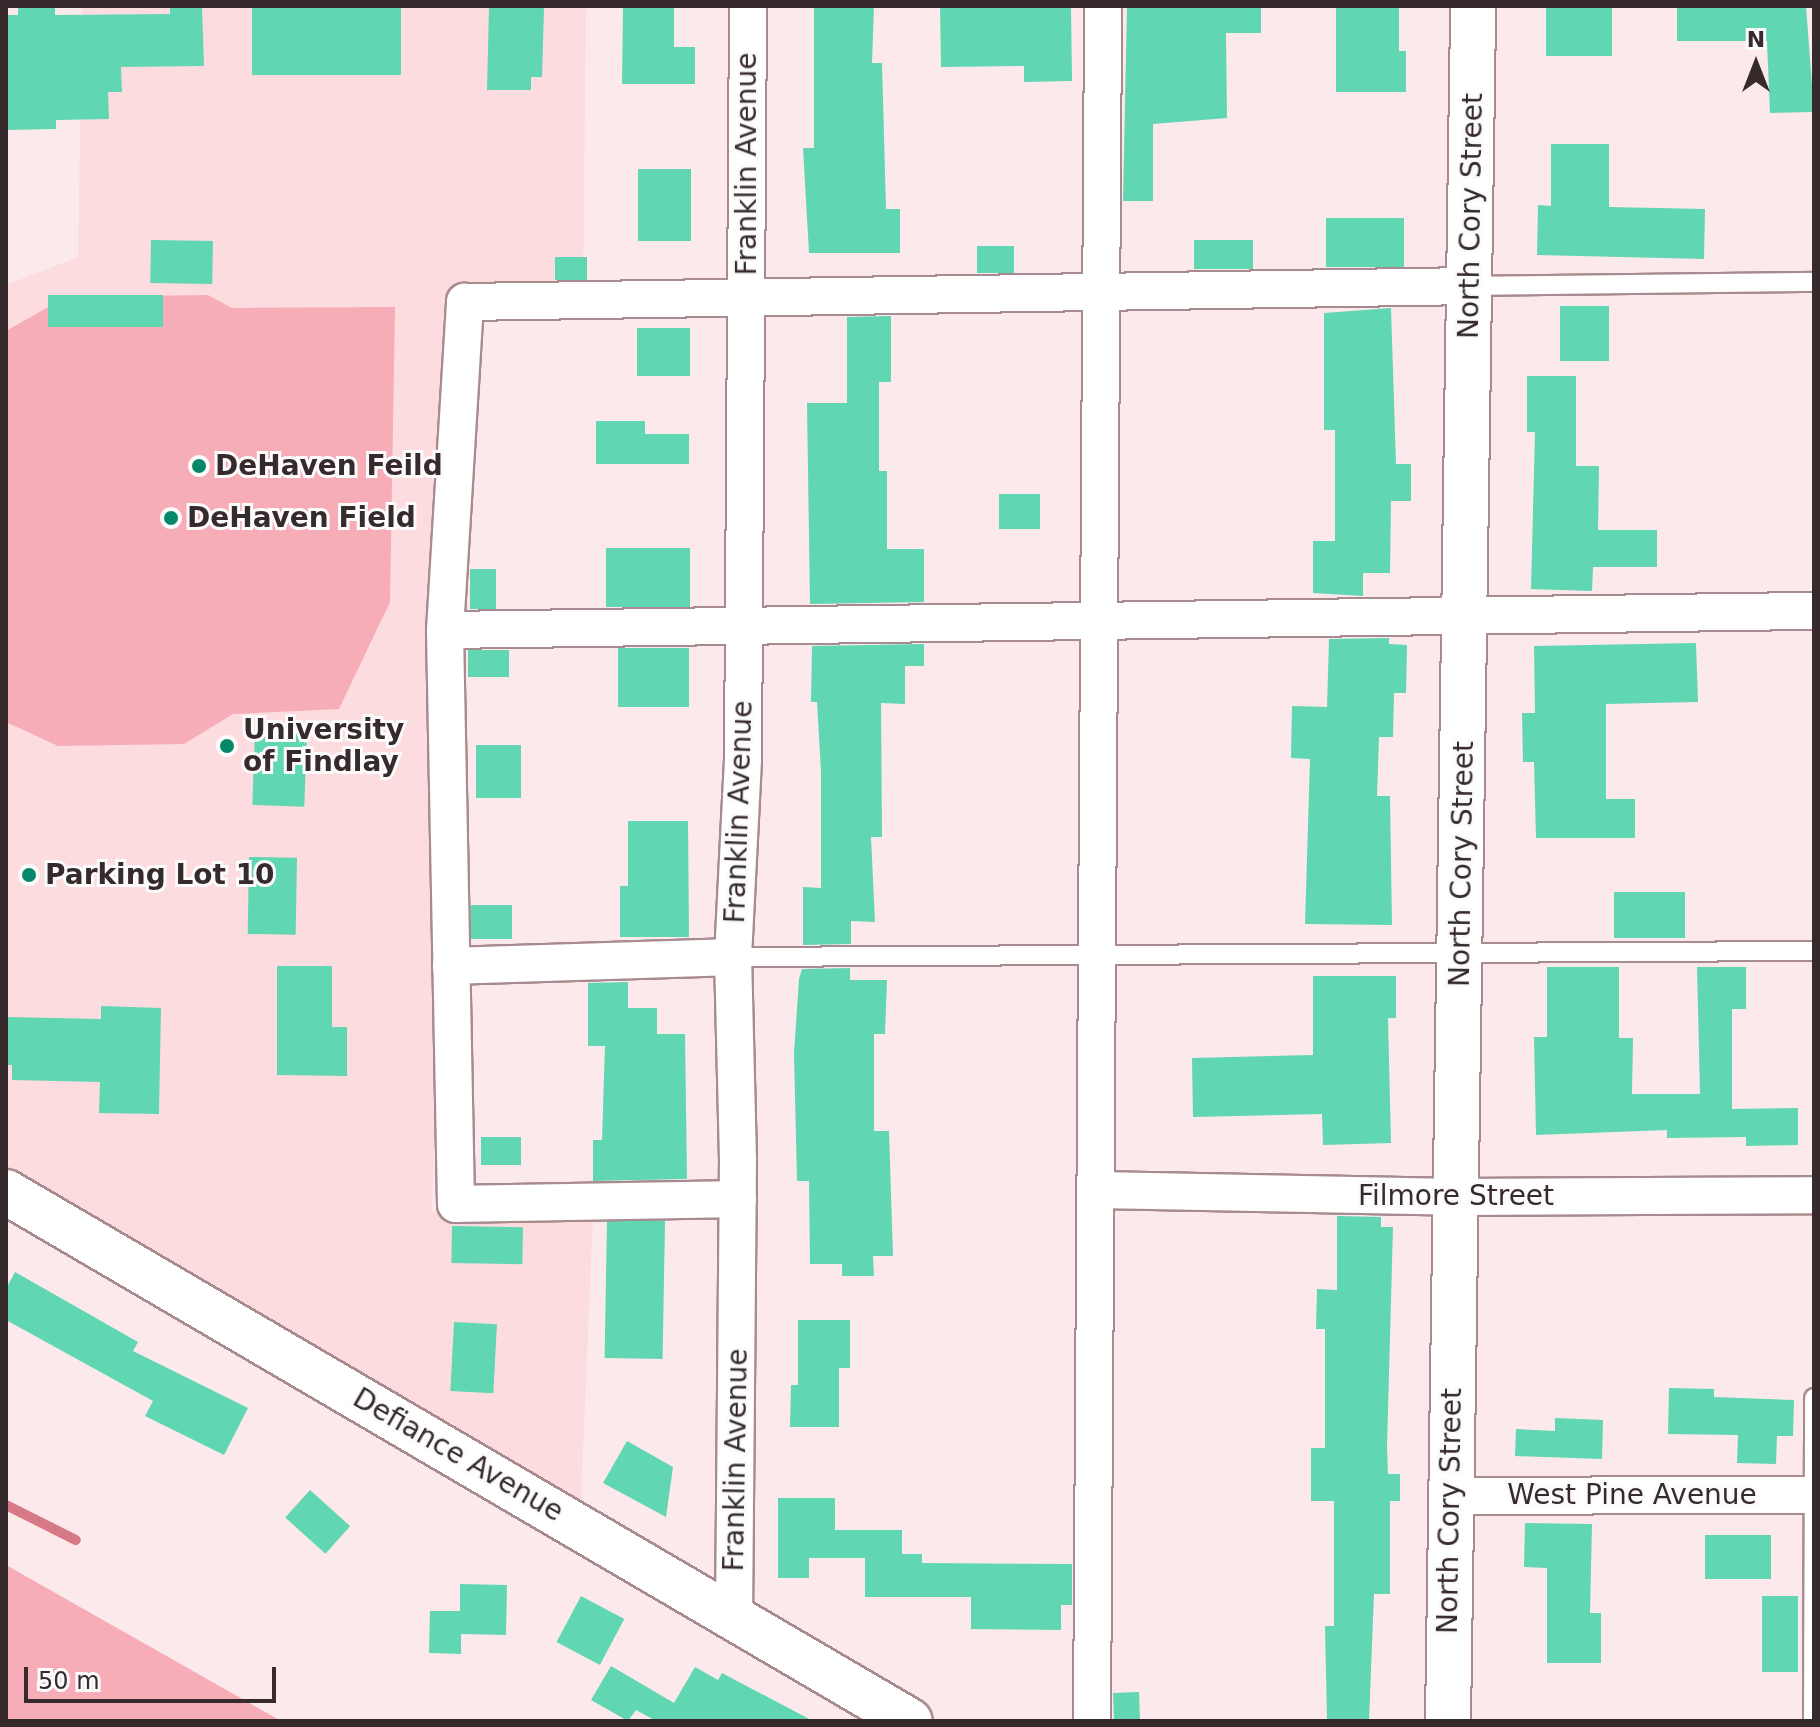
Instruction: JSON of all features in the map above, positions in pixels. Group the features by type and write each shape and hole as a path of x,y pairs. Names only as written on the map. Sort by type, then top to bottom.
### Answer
{"street":[{"name":"Franklin Avenue","path":"734,1618 738,1199 733,957 744,630 748,6"},
{"path":"1092,1721 1098,1190 1103,6"},
{"name":"North Cory Street","path":"1448,1721 1449,1496 1467,616 1473,6"},
{"path":"738,1199 456,1204 445,630 465,302 1102,295 1471,286"},
{"path":"445,630 744,630 1101,619 1814,611"},
{"path":"451,966 733,957"},
{"name":"Filmore Street","path":"1098,1190 1456,1197 1814,1195"},
{"name":"Defiance Avenue","path":"6,1192 910,1721"},
{"name":"West Pine Avenue","path":"1449,1496 1814,1495"}],"lane":[{"path":"1471,286 1814,282"},
{"path":"733,957 1814,951"},
{"path":"1813,1721 1814,1398"}],"shaded area":[{"name":"University of Findlay","path":"82,6 586,6 583,300 465,302 432,1211 593,1217 580,1525 6,1191 6,285 78,257"},
{"name":"DeHaven Feild","path":"208,295 232,308 395,307 390,602 339,709 233,714 184,744 58,746 6,722 6,331 66,297"},
{"path":"6,1565 281,1721 6,1721"}],"building":[{"path":"18,6 55,6 55,15 170,14 170,6 202,6 204,66 121,67 122,92 108,92 109,119 56,120 56,129 6,130 6,15 18,15"},
{"path":"252,6 401,6 401,75 252,75"},
{"path":"623,6 674,6 674,47 695,47 695,84 622,84"},
{"path":"814,6 874,6 872,63 882,63 886,209 900,209 900,253 809,253 803,148 814,148"},
{"path":"940,6 1071,6 1072,81 1024,82 1024,66 941,67"},
{"path":"1127,6 1261,6 1261,33 1226,33 1227,118 1153,124 1153,201 1123,201"},
{"path":"1336,6 1399,6 1399,51 1406,51 1406,92 1336,92"},
{"path":"1546,6 1612,6 1612,56 1546,56"},
{"path":"1677,6 1806,6 1814,112 1770,113 1767,41 1677,41"},
{"path":"489,7 544,8 542,77 531,77 531,90 487,90"},
{"path":"1551,144 1609,144 1609,207 1705,209 1704,259 1537,255 1538,205 1551,206"},
{"path":"638,169 691,169 691,241 638,241"},
{"path":"1326,218 1404,218 1404,267 1326,267"},
{"path":"151,240 213,241 212,284 150,283"},
{"path":"1194,240 1253,240 1253,269 1194,269"},
{"path":"977,246 1014,246 1014,273 977,273"},
{"path":"555,257 587,257 587,280 555,280"},
{"path":"48,295 163,295 163,327 48,327"},
{"path":"1560,306 1609,306 1609,361 1560,361"},
{"path":"1391,308 1396,464 1411,464 1411,501 1391,501 1390,573 1363,573 1363,596 1313,593 1313,541 1335,541 1335,430 1324,430 1324,313"},
{"path":"891,316 891,382 879,382 879,471 887,471 887,549 924,549 924,602 810,604 807,403 847,403 847,317"},
{"path":"637,328 690,328 690,376 637,376"},
{"path":"1527,376 1576,376 1576,466 1599,466 1598,530 1657,530 1657,567 1593,567 1592,591 1531,589 1535,432 1527,432"},
{"path":"596,421 645,421 645,434 689,434 689,464 596,464"},
{"path":"999,494 1040,494 1040,529 999,529"},
{"path":"606,548 690,548 690,607 606,607"},
{"path":"470,569 496,569 496,609 470,609"},
{"path":"1389,638 1389,644 1407,645 1406,693 1394,693 1393,737 1379,737 1377,796 1390,796 1392,925 1305,924 1310,759 1291,758 1292,706 1327,707 1329,639"},
{"path":"1696,643 1698,702 1606,704 1606,799 1635,799 1635,838 1536,838 1534,762 1523,762 1522,713 1535,713 1534,646"},
{"path":"924,644 924,666 905,666 905,704 881,703 882,837 871,837 875,922 851,921 851,944 803,945 803,887 821,888 821,771 817,702 811,702 812,646"},
{"path":"618,648 689,648 689,707 618,707"},
{"path":"468,650 509,650 509,677 468,677"},
{"path":"255,729 307,731 304,807 252,805"},
{"path":"476,745 521,745 521,798 476,798"},
{"path":"628,821 688,821 689,937 620,937 620,886 628,886"},
{"path":"249,857 297,858 296,935 248,934"},
{"path":"1614,892 1685,892 1685,938 1614,938"},
{"path":"471,905 512,905 512,939 471,939"},
{"path":"277,966 332,966 332,1027 347,1027 347,1076 277,1075"},
{"path":"1547,967 1619,967 1619,1038 1633,1038 1632,1094 1700,1094 1697,967 1746,967 1746,1009 1732,1009 1732,1109 1798,1108 1798,1145 1746,1146 1746,1137 1667,1138 1667,1130 1536,1135 1534,1037 1547,1037"},
{"path":"850,968 850,980 887,980 885,1034 874,1034 874,1131 889,1131 893,1256 873,1256 874,1276 842,1276 842,1264 810,1264 809,1181 797,1181 794,1053 799,979 802,969"},
{"path":"1313,976 1396,976 1396,1018 1388,1018 1391,1143 1323,1145 1322,1114 1193,1117 1192,1058 1313,1055"},
{"path":"628,982 628,1008 657,1008 657,1034 685,1034 687,1179 593,1181 593,1140 602,1140 605,1046 588,1046 588,983"},
{"path":"101,1006 161,1008 159,1114 99,1113 100,1082 12,1080 12,1065 6,1065 6,1017 101,1019"},
{"path":"481,1137 521,1137 521,1165 481,1165"},
{"path":"1337,1216 1381,1217 1381,1227 1393,1227 1387,1448 1388,1474 1400,1474 1400,1501 1390,1501 1390,1594 1374,1594 1369,1721 1327,1721 1325,1626 1334,1626 1334,1501 1311,1501 1311,1448 1325,1448 1325,1329 1316,1329 1317,1289 1337,1290"},
{"path":"607,1220 665,1221 663,1359 605,1358"},
{"path":"452,1226 523,1227 522,1264 451,1263"},
{"path":"15,1272 138,1342 133,1351 248,1408 224,1455 145,1416 153,1401 6,1320 6,1289"},
{"path":"798,1320 850,1320 850,1368 839,1368 839,1427 790,1427 791,1385 798,1385"},
{"path":"454,1322 497,1324 493,1393 450,1391"},
{"path":"1669,1388 1714,1389 1714,1397 1794,1400 1793,1436 1777,1436 1776,1464 1737,1463 1738,1435 1668,1434"},
{"path":"1555,1418 1603,1420 1602,1459 1515,1456 1516,1429 1555,1431"},
{"path":"627,1441 673,1467 666,1517 603,1483"},
{"path":"310,1490 350,1526 325,1554 285,1517"},
{"path":"778,1498 835,1498 835,1530 902,1530 902,1554 922,1554 922,1563 1072,1564 1072,1605 1061,1605 1061,1630 971,1629 971,1597 865,1597 865,1558 809,1558 809,1578 778,1578"},
{"path":"1525,1523 1592,1524 1590,1613 1601,1613 1601,1663 1547,1663 1547,1568 1524,1567"},
{"path":"1705,1535 1771,1535 1771,1579 1705,1579"},
{"path":"460,1584 507,1585 506,1635 461,1634 461,1654 429,1653 430,1611 460,1611"},
{"path":"581,1596 624,1619 600,1665 557,1642"},
{"path":"1762,1596 1798,1596 1798,1672 1762,1672"},
{"path":"611,1666 674,1703 695,1667 718,1680 722,1673 813,1721 656,1721 636,1710 628,1721 591,1700"},
{"path":"1139,1692 1140,1721 1114,1721 1113,1693"}],"waterway":[{"path":"6,1505 76,1540"}],"place":[{"name":"DeHaven Feild","path":"199,466"},
{"name":"DeHaven Field","path":"171,518"},
{"name":"University of Findlay","path":"227,746"},
{"name":"Parking Lot 10","path":"29,875"}]}
